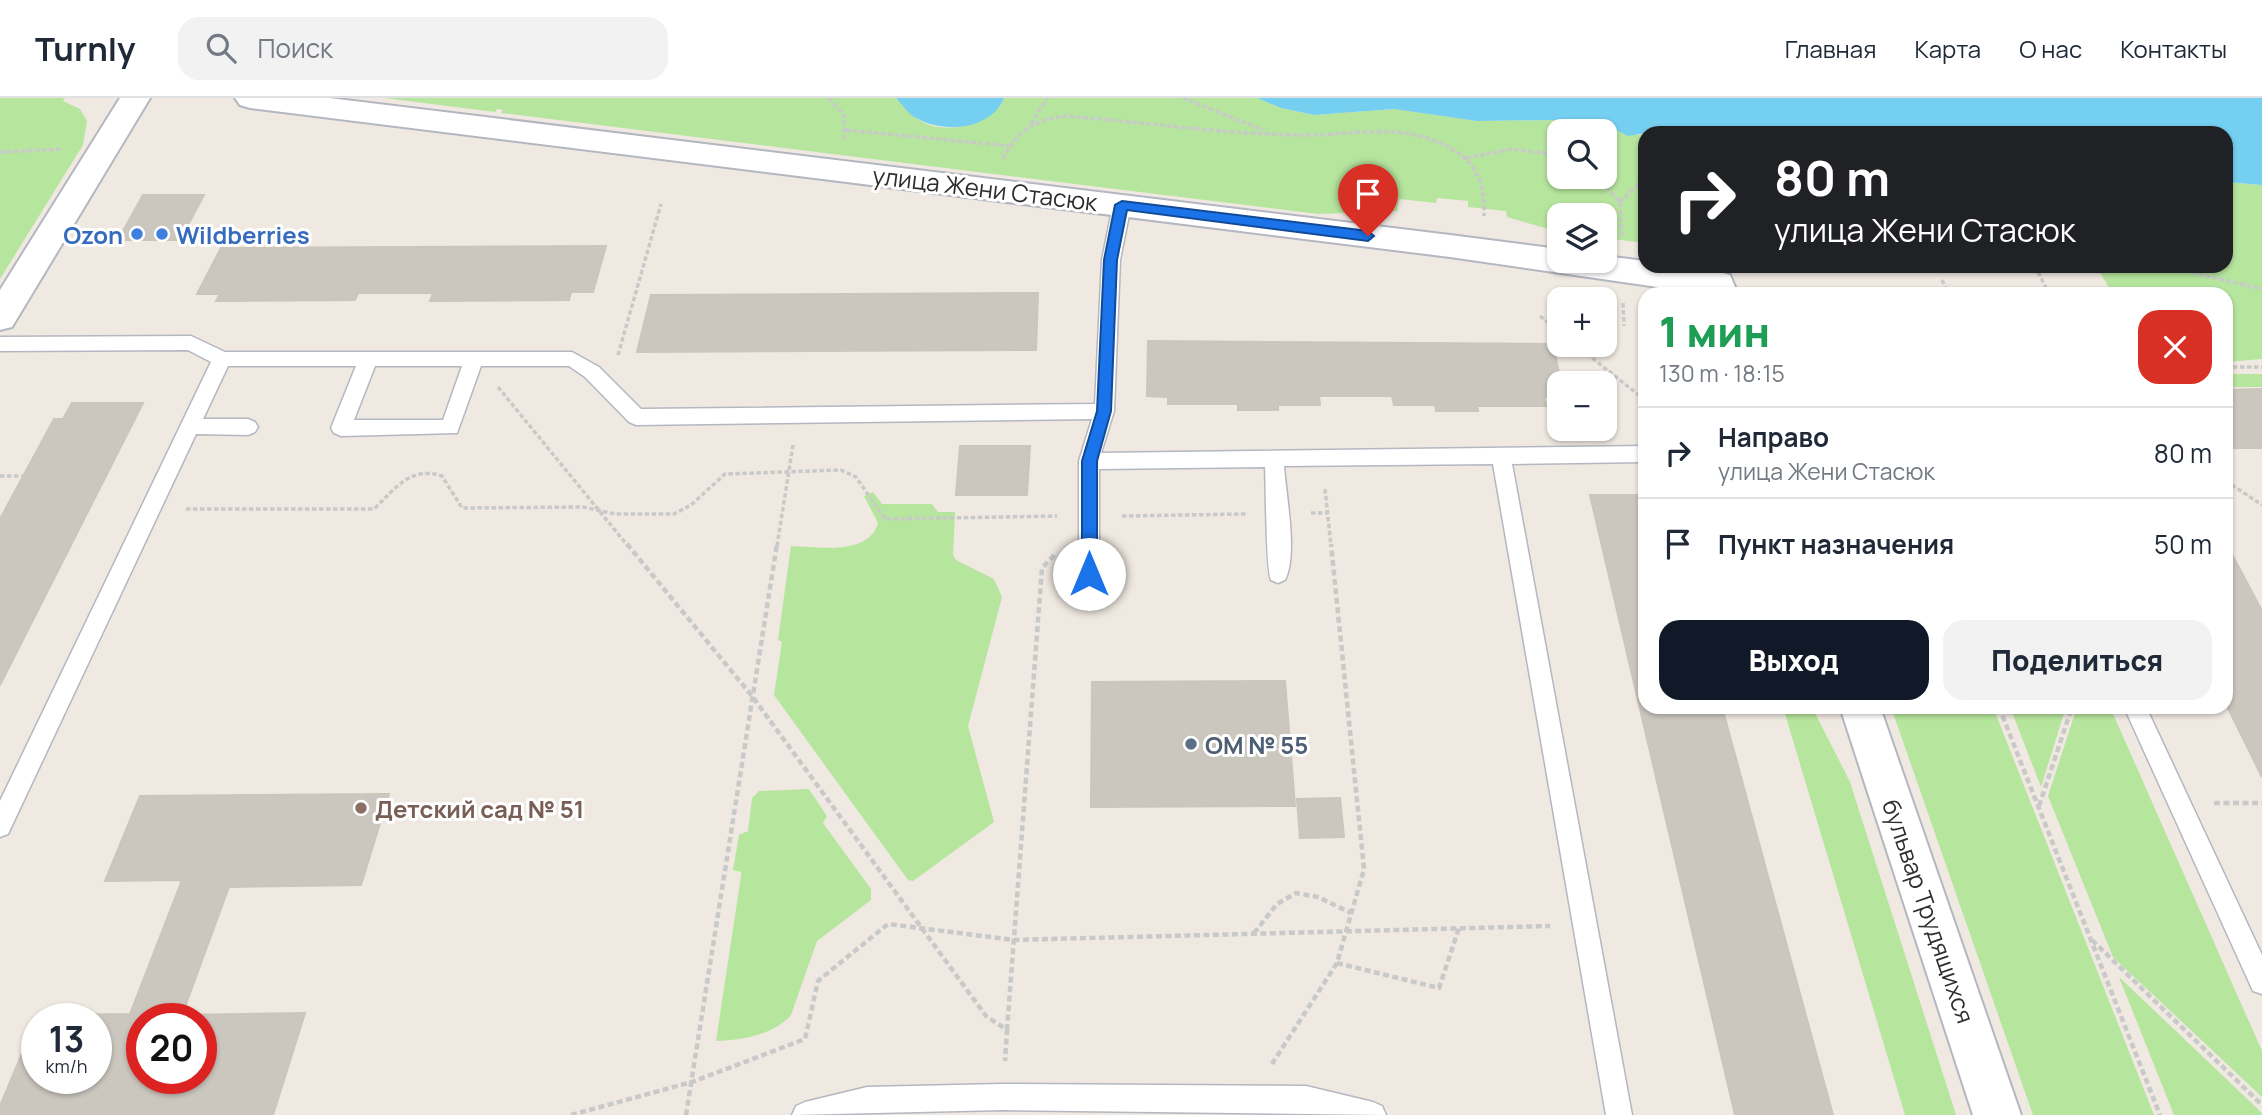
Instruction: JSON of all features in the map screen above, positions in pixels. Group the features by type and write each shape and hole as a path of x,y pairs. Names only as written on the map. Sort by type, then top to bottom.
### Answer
{"street":[{"path":"0,318 135,98"},
{"name":"улица Жени Стасюк","path":"250,98 1122,205 1713,287"},
{"name":"бульвар Трудящихся","path":"1862,714 1997,1115"}],"lane":[{"path":"1089,574 1089,461 1104,411 1111,260 1122,205"},
{"path":"0,344 191,343 222,359 572,359 636,417 1104,411"},
{"path":"368,359 341,428 450,428 474,358"},
{"path":"0,826 222,359"},
{"path":"190,426 248,427"},
{"path":"1089,461 1638,454"},
{"path":"1501,456 1619,1115"},
{"path":"1274,457 1278,574"},
{"path":"2139,714 2262,982"},
{"path":"805,1115 867,1100 1002,1097 1306,1099 1373,1115"}],"path":[{"path":"829,98 843,113 846,130 839,150"},
{"path":"1002,163 1009,146 1030,126 1047,98"},
{"path":"1183,98 1270,132"},
{"path":"1030,126 1048,118 1074,116 1270,132 1398,133 1439,142 1466,158 1483,185 1484,216"},
{"path":"846,130 1009,146"},
{"path":"1466,158 1506,148 1547,152"},
{"path":"1620,202 1638,185"},
{"path":"1608,189 1620,202 1622,240"},
{"path":"608,389 661,204"},
{"path":"2195,273 2262,289"},
{"path":"1942,280 1945,287"},
{"path":"1623,302 1624,326"},
{"path":"1541,316 1547,321"},
{"path":"1591,357 1638,394"},
{"path":"474,358 752,696 919,928 986,1016 1007,1030"},
{"path":"2233,367 2262,367"},
{"path":"686,1115 797,415"},
{"path":"1250,1098 1337,963 1364,869 1321,456"},
{"path":"150,509 374,509 407,478 426,471 442,476 463,508 583,507 615,514 674,514 691,505 725,474 789,471 850,472 885,519 1328,513"},
{"path":"0,476 23,476"},
{"path":"2233,486 2262,505"},
{"path":"1002,1097 1042,568 1090,516"},
{"path":"2002,714 2160,1115"},
{"path":"2039,807 2070,714"},
{"path":"2180,803 2262,803"},
{"path":"1253,934 1276,901 1290,892 1309,892 1352,913"},
{"path":"571,1115 692,1082 805,1039 818,981 888,924 1013,940 1586,925"},
{"path":"1337,963 1439,988 1459,928"},
{"path":"2091,939 2262,1105"}],"green space":[{"path":"0,98 65,98 63,101 80,109 87,121 83,145 0,279"},
{"path":"384,98 896,98 913,116 927,124 952,128 978,122 989,116 1004,98 1257,98 1281,108 1314,115 1395,109 1477,121 1547,120 1547,189 1617,189 1617,129 1638,135 1638,242 1617,240 1617,203 1547,203 1547,229 1507,217 1506,211 1468,207 1468,201 1437,198 1436,203 1399,199 1397,211 1318,214 501,113 503,110 497,109 495,112"},
{"path":"2233,183 2262,185 2262,359 2233,361 2233,287 2109,287 2100,273 2233,273"},
{"path":"2233,374 2262,374 2262,387 2233,387"},
{"path":"873,492 882,504 932,504 938,512 955,512 953,555 956,560 994,579 1002,597 968,726 994,822 913,881 908,880 774,695 782,642 778,640 791,546 828,548 864,541 873,534 878,523 864,496"},
{"path":"1785,714 1816,714 1850,782 1956,1115 1905,1115"},
{"path":"1893,714 1996,714 2154,1115 2033,1115"},
{"path":"2013,714 2064,714 2041,787"},
{"path":"2075,714 2113,714 2262,1051 2262,1097 2113,957 2048,796"},
{"path":"809,789 827,816 823,823 871,889 871,900 817,941 791,1015 784,1022 756,1035 716,1041 741,876 741,872 733,870 739,835 748,831 752,798 759,791"},
{"path":"2119,977 2262,1113 2262,1115 2174,1115"}],"water":[{"path":"896,98 1004,98 998,109 989,117 978,123 953,127 927,123 916,118"},
{"path":"1257,98 2262,98 2262,185 2233,183 2233,126 1638,126 1638,134 1628,136 1617,130 1617,119 1477,121 1394,109 1314,115 1281,108"}],"building":[{"path":"143,195 204,195 180,240 118,240"},
{"path":"606,246 593,292 571,292 569,300 430,301 433,293 358,293 355,300 216,301 220,294 197,294 221,248"},
{"path":"1038,293 1036,350 637,352 651,295"},
{"path":"1148,341 1547,344 1547,357 1556,357 1559,371 1547,371 1547,397 1544,397 1546,406 1477,406 1478,411 1436,411 1435,405 1394,405 1392,396 1319,396 1320,405 1278,405 1278,410 1238,410 1238,404 1168,404 1168,397 1147,396"},
{"path":"2262,389 2262,448 2233,448 2233,390"},
{"path":"72,403 143,403 0,685 0,519 54,419 63,419"},
{"path":"960,446 1030,446 1027,495 956,495"},
{"path":"1590,495 1638,495 1638,700"},
{"path":"2233,556 2262,611 2262,777 2231,714"},
{"name":"ОМ № 55","path":"1285,681 1295,806 1091,807 1092,682"},
{"path":"1641,714 1724,714 1833,1115 1735,1115"},
{"path":"389,794 361,885 229,887 186,1003 134,1003 182,880 105,881 140,796"},
{"path":"1340,798 1344,837 1300,838 1297,799"},
{"path":"305,1013 273,1115 0,1115 0,1106 21,1056 21,1094 112,1094 112,1014 126,1014 126,1094 217,1094 217,1014"}],"place":[{"name":"Ozon","path":"137,234"},
{"name":"Wildberries","path":"162,234"},
{"name":"ОМ № 55","path":"1191,744"},
{"name":"Детский сад № 51","path":"361,808"}],"route":[{"path":"1089,574 1089,461 1104,411 1111,260 1122,205 1368,236"}]}
